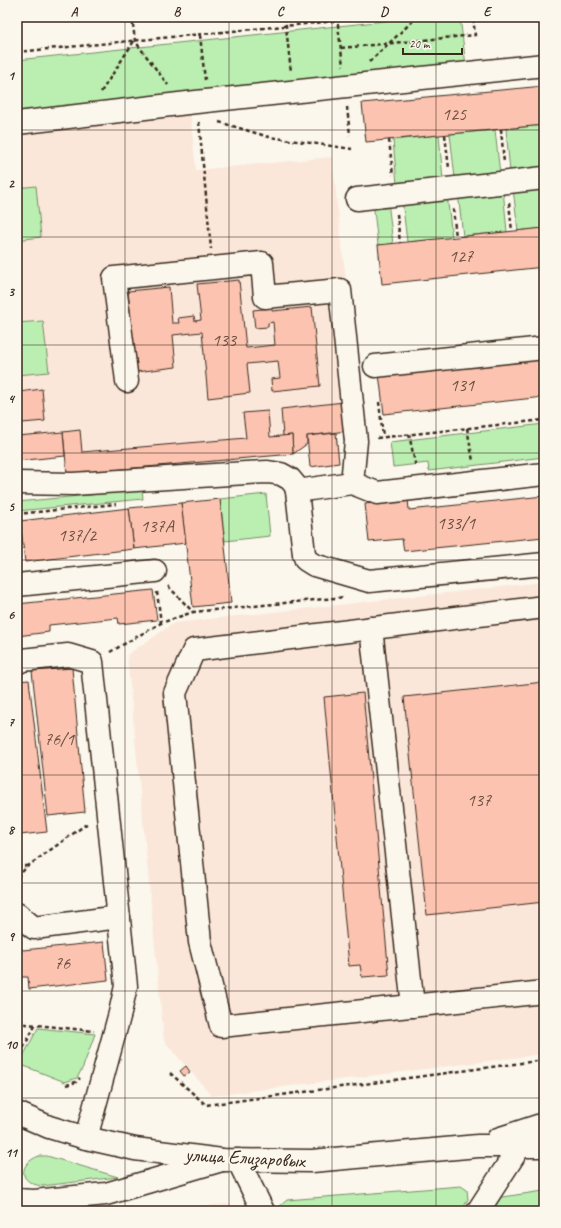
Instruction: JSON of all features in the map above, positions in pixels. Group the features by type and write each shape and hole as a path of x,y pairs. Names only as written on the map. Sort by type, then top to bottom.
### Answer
{"street":[{"path":"17,123 196,102 544,65"},
{"path":"357,199 544,178"},
{"path":"127,381 114,278 262,263 265,297 340,290 356,441 352,483"},
{"path":"375,366 544,348"},
{"path":"17,483 73,484 246,472 268,472 281,474 290,479 298,491 304,554 306,560 314,565 368,581 544,564"},
{"path":"298,491 352,483 377,493 544,474"},
{"path":"17,585 155,570"},
{"path":"544,607 194,650 175,694 200,942 221,1026 544,992"},
{"path":"371,628 413,1006"},
{"path":"17,663 22,660 68,655 92,662 126,986 86,1138"},
{"path":"17,914 34,928 119,917"},
{"name":"улица Елизаровых","path":"17,1113 49,1127 86,1138 135,1149 230,1160 312,1161 478,1146 544,1146"},
{"name":"улица Елизаровых","path":"478,1146 544,1124"},
{"path":"478,1211 520,1146"},
{"path":"17,1200 34,1202 106,1194 230,1160 263,1211"}],"path":[{"path":"132,17 135,41 217,122 269,137 352,149"},
{"path":"285,17 294,92"},
{"path":"337,17 350,135"},
{"path":"17,52 377,17"},
{"path":"367,65 417,17"},
{"path":"341,48 475,35 473,17"},
{"path":"200,35 196,102 213,268"},
{"path":"86,115 135,41"},
{"path":"379,402 383,437 544,420"},
{"path":"467,428 477,482"},
{"path":"409,434 420,488"},
{"path":"155,570 193,612"},
{"path":"155,570 161,623"},
{"path":"92,662 161,623 193,612 309,600"},
{"path":"17,877 28,866 108,809"},
{"path":"17,866 28,866"},
{"path":"17,1022 114,1035"},
{"path":"17,1060 36,1024"},
{"path":"170,1072 206,1105 544,1060"}],"shaded area":[{"path":"190,111 196,170 332,157 362,422 344,402 281,409 283,436 270,437 267,411 243,413 246,438 82,452 79,430 17,436 17,129"},
{"path":"544,582 544,1054 212,1096 164,1041 127,655 174,623"},
{"path":"227,1204 239,1206 245,1211 135,1211"}],"green space":[{"path":"423,17 460,17 466,66 17,117 17,60"},
{"path":"544,125 544,169 510,172 506,129"},
{"path":"495,130 500,174 455,178 450,134"},
{"path":"439,135 443,180 397,184 393,140"},
{"path":"544,184 544,228 518,231 513,188"},
{"path":"36,186 41,237 17,240 17,188"},
{"path":"503,189 507,232 463,236 458,193"},
{"path":"447,194 452,238 407,242 402,199"},
{"path":"388,201 393,244 378,245 373,202"},
{"path":"43,321 49,372 17,375 17,323"},
{"path":"544,424 544,457 429,471 428,463 393,467 390,442"},
{"path":"142,490 143,499 17,511 17,502"},
{"path":"266,494 270,536 225,541 220,499"},
{"path":"38,1028 95,1034 83,1067 77,1078 65,1082 19,1064"},
{"path":"39,1156 47,1156 118,1177 42,1186 34,1184 28,1181 25,1177 24,1168 32,1159"},
{"path":"461,1186 467,1190 468,1199 462,1211 280,1211 280,1206 287,1200"},
{"path":"544,1191 544,1211 488,1211 495,1198"}],"building":[{"path":"544,86 544,125 366,142 362,103"},
{"path":"544,228 544,267 382,284 378,245"},
{"path":"239,280 246,348 275,345 273,322 268,323 268,327 255,328 253,310 272,308 272,311 312,307 320,386 272,391 271,379 280,378 278,361 247,364 250,393 208,398 202,332 173,335 176,367 136,372 128,291 169,287 172,323 179,323 178,318 194,316 195,321 201,320 197,284"},
{"path":"544,356 544,397 384,414 379,374"},
{"path":"42,389 45,421 22,423 19,392"},
{"path":"344,402 347,431 307,436 307,444 293,454 292,435 283,436 281,409"},
{"path":"268,411 270,437 292,435 293,454 67,474 63,432 80,430 82,452 246,438 243,413"},
{"path":"63,432 65,456 17,461 17,436"},
{"path":"336,433 339,463 310,467 307,436"},
{"path":"544,496 544,537 404,551 402,539 369,542 365,504 408,499 409,510"},
{"path":"220,499 231,603 193,607 181,503"},
{"path":"181,503 186,543 134,549 129,508"},
{"path":"129,508 134,549 25,562 20,521"},
{"path":"153,590 157,620 119,624 118,618 49,625 49,632 17,636 17,604"},
{"path":"72,668 85,812 48,816 32,671"},
{"path":"29,680 47,832 20,835 17,808 17,681"},
{"path":"544,682 544,902 427,915 404,697"},
{"path":"363,693 389,975 362,977 360,965 349,966 324,697"},
{"path":"104,942 108,980 29,989 28,977 17,977 17,945 23,950"},
{"path":"186,1066 190,1072 184,1076 180,1071"}]}
